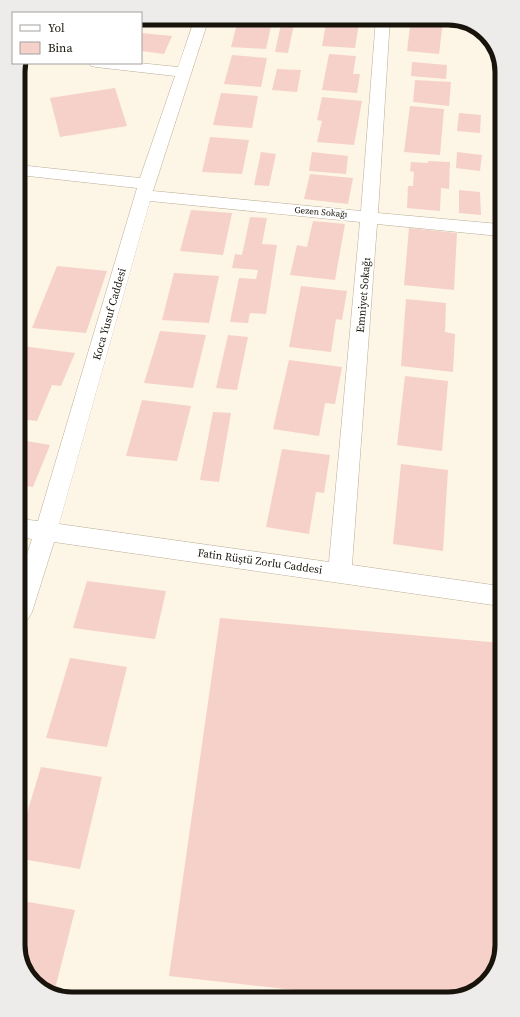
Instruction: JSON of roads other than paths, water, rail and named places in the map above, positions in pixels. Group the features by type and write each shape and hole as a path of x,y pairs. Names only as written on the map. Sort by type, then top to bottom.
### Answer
{"street":[{"name":"Koca Yusuf Caddesi","path":"25,596 46,531 145,189 200,25"},
{"name":"Emniyet Sokağı","path":"340,573 369,216 383,25"},
{"path":"106,64 184,72"},
{"name":"Gezen Sokağı","path":"25,171 145,189 495,230"},
{"name":"Fatin Rüştü Zorlu Caddesi","path":"25,529 495,595"}]}
